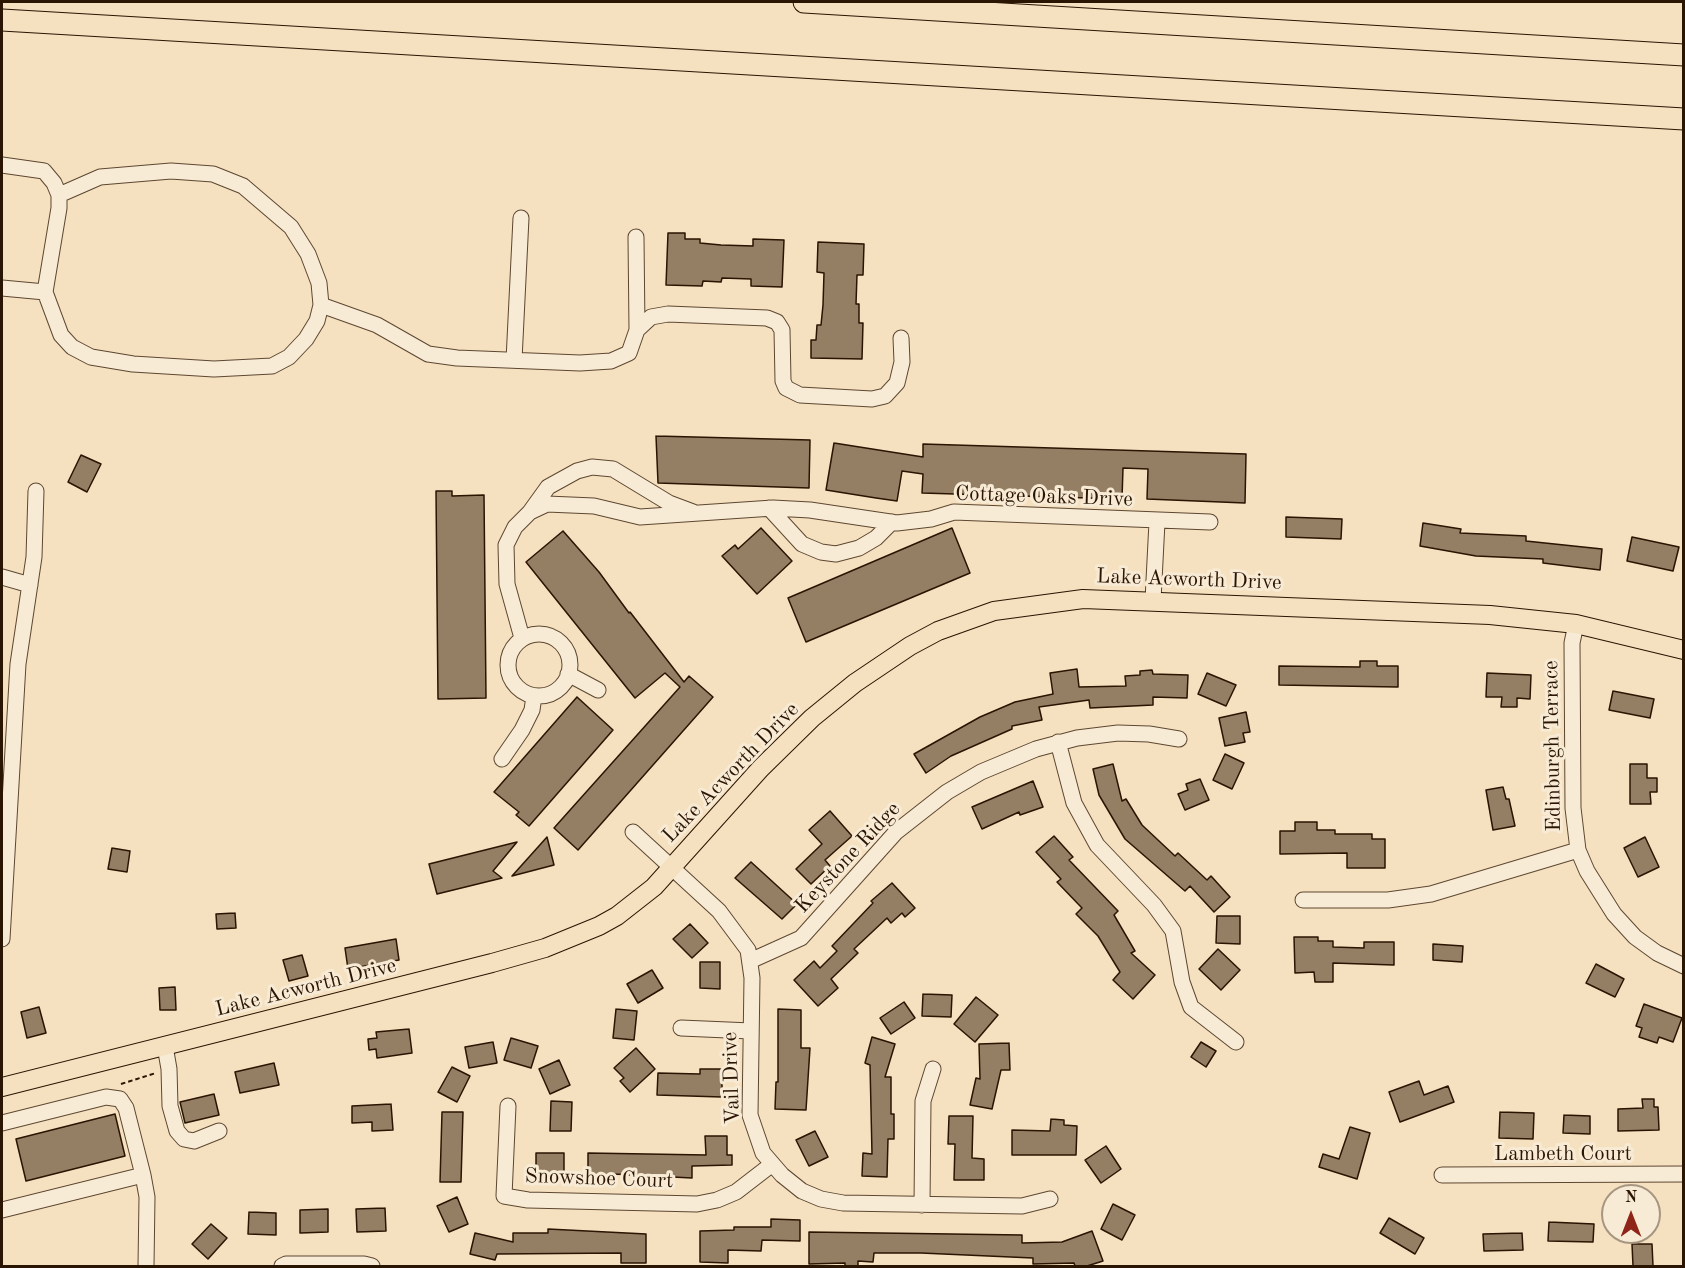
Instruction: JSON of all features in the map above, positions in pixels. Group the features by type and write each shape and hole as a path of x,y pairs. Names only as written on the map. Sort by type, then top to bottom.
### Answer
{"highway":[{"path":"804,2 1683,55"},
{"path":"2,20 1683,119"},
{"path":"2,33 84,25"}],"main road":[{"name":"Lake Acworth Drive","path":"2,1087 412,984 545,948 617,916 654,887 761,768 812,718 855,683 910,646 967,619 1021,606 1083,600 1153,600 1479,614 1576,624 1683,650"}],"street":[{"path":"2,165 44,171 54,183 59,195 45,292 62,336 72,347 91,357 133,364 214,369 272,366 289,357 306,339 317,321 321,305 319,282 308,254 291,227 243,186 213,174 171,171 100,177 59,195"},
{"path":"514,360 521,218"},
{"path":"321,305 377,324 428,354 514,360 611,361 629,353 637,330 636,237"},
{"path":"2,288 45,292"},
{"path":"637,330 651,317 668,314 767,318 777,322 782,330 783,381 786,388 801,395 872,399 885,396 897,383 902,362 901,338"},
{"name":"Cottage Oaks Drive","path":"522,638 507,584 506,545 515,527 555,482 577,471 592,468 613,469 669,503 698,514"},
{"path":"2,939 18,664 34,558 36,491"},
{"name":"Cottage Oaks Drive","path":"530,512 547,504 568,504 594,506 640,517 769,508 810,510 892,522 924,521 954,512 1157,522 1210,522"},
{"path":"769,508 802,544 821,552 836,554 859,548 876,538 892,522"},
{"path":"1153,600 1157,522"},
{"path":"2,577 30,585"},
{"name":"Edinburgh Terrace","path":"1576,624 1572,643 1572,808 1578,850 1587,871 1614,914 1635,937 1656,953 1683,966"},
{"path":"541,634 561,643 570,660 568,674 563,685 553,693 534,696 517,688 510,679 507,664 516,643 522,638 541,634"},
{"path":"568,674 598,690"},
{"path":"502,759 522,730 532,710 534,696"},
{"name":"Keystone Ridge","path":"750,961 790,944 806,933 896,832 947,792 1013,758 1058,742 1118,733 1149,734 1179,739"},
{"path":"1058,742 1074,803 1097,845 1154,905 1173,931 1184,989 1191,1007 1236,1042"},
{"name":"Vail Drive","path":"633,832 719,911 743,941 750,961 750,1115 763,1153 771,1165 802,1191 821,1199 843,1203 1022,1206 1050,1199"},
{"path":"1303,900 1388,900 1431,894 1578,850"},
{"path":"681,1028 751,1030"},
{"path":"165,1046 170,1069 170,1106 177,1131 184,1139 194,1141 219,1131"},
{"path":"922,1205 923,1101 933,1069"},
{"path":"2,1123 106,1097 120,1099 126,1108 147,1197 146,1266"},
{"name":"Snowshoe Court","path":"508,1106 504,1196 528,1200 697,1204 717,1200 736,1192 771,1165"},
{"name":"Lambeth Court","path":"1442,1175 1683,1174"},
{"path":"2,1210 143,1175"},
{"path":"282,1266 286,1264 364,1264 372,1266"}],"building":[{"path":"668,233 685,233 685,239 700,239 700,243 721,245 753,246 753,239 784,240 782,287 751,286 751,279 722,278 721,282 703,281 702,286 666,285"},
{"path":"818,242 864,244 863,275 857,275 856,304 859,304 859,323 863,323 862,359 811,358 811,340 816,340 817,325 821,325 823,305 824,273 817,272"},
{"path":"656,436 810,440 809,488 658,483"},
{"path":"834,443 923,457 923,444 1246,454 1245,503 1147,499 1148,469 1123,468 1122,499 922,493 923,474 902,471 897,501 876,498 826,490"},
{"path":"81,455 101,464 87,492 68,482"},
{"path":"436,491 452,491 452,496 484,495 486,698 438,699"},
{"path":"1286,517 1342,519 1341,539 1286,537"},
{"path":"1423,523 1461,529 1460,533 1526,536 1526,541 1602,549 1600,570 1543,563 1543,559 1476,556 1420,546"},
{"path":"761,528 792,561 757,594 722,556 735,545 738,549"},
{"path":"952,528 970,573 806,642 788,598"},
{"path":"563,531 599,572 684,682 689,676 713,697 578,850 554,828 680,687 665,673 635,698 526,562"},
{"path":"1632,537 1679,547 1673,571 1627,561"},
{"path":"1360,661 1377,661 1377,666 1398,666 1398,687 1279,685 1279,666 1360,667"},
{"path":"1077,669 1079,687 1126,686 1125,676 1140,675 1140,671 1152,670 1153,674 1188,675 1187,698 1153,697 1153,705 1090,708 1089,700 1039,707 1042,720 1012,726 1012,729 951,756 926,773 914,754 980,717 1015,702 1053,694 1050,673"},
{"path":"1207,673 1236,685 1226,706 1198,694"},
{"path":"1487,673 1531,675 1530,699 1517,698 1517,707 1501,707 1502,697 1486,697"},
{"path":"1613,691 1654,699 1650,718 1609,710"},
{"path":"577,697 613,730 529,826 516,815 519,812 494,792"},
{"path":"1246,712 1250,732 1243,733 1245,742 1225,746 1219,718"},
{"path":"1225,754 1244,763 1232,789 1213,780"},
{"path":"1113,764 1122,801 1126,799 1142,825 1175,856 1178,853 1207,880 1211,876 1230,897 1214,912 1190,886 1185,891 1125,839 1099,795 1093,769"},
{"path":"1630,764 1647,764 1647,778 1657,778 1657,792 1650,792 1651,804 1630,804"},
{"path":"1200,779 1209,800 1185,810 1178,794 1188,790 1186,784"},
{"path":"1033,781 1043,807 1020,815 1019,812 982,829 972,807"},
{"path":"1503,787 1506,799 1509,799 1515,826 1493,830 1486,790"},
{"path":"830,811 852,836 825,860 830,866 811,884 796,869 822,844 809,830"},
{"path":"1295,822 1317,822 1317,830 1335,830 1335,834 1372,834 1372,839 1385,839 1385,868 1347,868 1347,853 1280,854 1280,831 1295,831"},
{"path":"1054,836 1073,857 1069,860 1118,911 1114,915 1135,951 1131,953 1155,975 1133,999 1113,980 1120,972 1098,936 1076,914 1082,908 1057,882 1061,879 1036,852"},
{"path":"547,837 554,865 512,876"},
{"path":"1645,837 1659,867 1638,877 1624,848"},
{"path":"517,842 493,871 502,878 437,894 429,864"},
{"path":"112,848 130,851 127,872 108,869"},
{"path":"751,862 797,904 782,919 735,878"},
{"path":"892,883 915,908 905,917 902,913 891,923 887,918 854,949 858,953 831,979 838,988 818,1006 794,980 814,961 820,968 837,951 832,946 873,903 871,901"},
{"path":"235,913 236,928 217,929 216,914"},
{"path":"1217,916 1240,916 1240,944 1216,943"},
{"path":"690,924 708,943 692,958 673,939"},
{"path":"1294,937 1318,937 1318,941 1333,941 1333,947 1364,948 1364,942 1394,942 1394,965 1333,963 1333,982 1315,982 1314,972 1295,973"},
{"path":"396,939 399,960 348,969 345,948"},
{"path":"1433,944 1463,946 1462,962 1433,960"},
{"path":"1218,949 1240,970 1221,990 1199,969"},
{"path":"302,955 308,976 289,981 283,960"},
{"path":"700,962 720,962 720,989 700,988"},
{"path":"1596,964 1624,979 1615,997 1586,983"},
{"path":"652,970 663,988 638,1003 627,984"},
{"path":"175,987 176,1010 160,1010 159,988"},
{"path":"923,994 952,995 951,1017 922,1016"},
{"path":"976,997 998,1015 975,1042 954,1024"},
{"path":"904,1002 915,1018 891,1034 880,1018"},
{"path":"1644,1004 1682,1018 1673,1042 1659,1037 1657,1043 1639,1037 1642,1028 1636,1026"},
{"path":"39,1007 46,1033 27,1038 21,1012"},
{"path":"616,1009 637,1011 634,1040 613,1038"},
{"path":"778,1009 801,1010 801,1048 810,1048 806,1110 775,1109 776,1082 778,1082"},
{"path":"409,1029 412,1053 377,1058 376,1049 369,1050 368,1039 377,1038 376,1032"},
{"path":"872,1037 895,1044 885,1077 891,1077 891,1114 894,1114 894,1139 888,1139 887,1177 862,1176 863,1153 872,1154 870,1065 865,1063"},
{"path":"511,1038 538,1046 531,1068 504,1060"},
{"path":"493,1042 497,1063 469,1068 465,1047"},
{"path":"1201,1042 1216,1051 1206,1067 1191,1057"},
{"path":"1009,1043 1010,1070 1001,1070 992,1109 970,1105 976,1078 980,1079 979,1044"},
{"path":"636,1048 655,1069 630,1092 620,1081 624,1078 614,1068"},
{"path":"559,1060 570,1085 550,1094 539,1069"},
{"path":"274,1063 279,1085 240,1093 235,1072"},
{"path":"452,1067 470,1076 457,1102 438,1092"},
{"path":"700,1069 722,1069 722,1097 657,1095 658,1073 700,1074"},
{"path":"1419,1081 1424,1095 1448,1086 1454,1102 1400,1122 1389,1092"},
{"path":"214,1094 219,1115 185,1123 180,1102"},
{"path":"1642,1099 1654,1099 1654,1107 1658,1107 1659,1130 1618,1131 1618,1109 1643,1108"},
{"path":"551,1101 572,1102 571,1131 550,1131"},
{"path":"391,1104 393,1130 372,1131 372,1122 352,1123 352,1106"},
{"path":"442,1112 463,1112 461,1182 440,1182"},
{"path":"1500,1112 1534,1113 1533,1139 1499,1138"},
{"path":"115,1114 125,1156 26,1181 16,1139"},
{"path":"1564,1115 1590,1116 1590,1134 1563,1133"},
{"path":"949,1116 973,1116 972,1158 984,1159 984,1180 954,1180 955,1144 948,1144"},
{"path":"1051,1119 1064,1120 1064,1125 1077,1126 1076,1155 1012,1155 1012,1130 1050,1131"},
{"path":"1350,1127 1370,1133 1357,1179 1319,1167 1323,1154 1339,1159"},
{"path":"815,1131 828,1157 809,1166 796,1140"},
{"path":"705,1136 727,1136 727,1155 732,1155 732,1165 692,1166 692,1178 613,1174 613,1177 588,1176 588,1153 706,1155"},
{"path":"1106,1146 1121,1169 1101,1183 1085,1160"},
{"path":"536,1153 564,1153 564,1174 536,1174"},
{"path":"457,1197 468,1224 449,1232 437,1206"},
{"path":"1113,1204 1135,1215 1122,1240 1101,1229"},
{"path":"385,1208 386,1231 357,1232 356,1209"},
{"path":"328,1209 328,1232 300,1233 300,1210"},
{"path":"249,1212 276,1213 276,1235 248,1234"},
{"path":"1389,1218 1424,1238 1415,1254 1380,1233"},
{"path":"771,1219 800,1220 800,1241 762,1240 761,1251 728,1250 728,1263 700,1262 700,1231 734,1230 734,1227 771,1227"},
{"path":"1549,1222 1594,1224 1593,1242 1548,1241"},
{"path":"211,1224 227,1238 208,1259 192,1244"},
{"path":"548,1229 646,1234 646,1263 621,1263 621,1253 497,1254 495,1260 470,1254 475,1233 513,1242 513,1233 548,1233"},
{"path":"1092,1231 1103,1261 1087,1266 1075,1266 1074,1263 1033,1264 1033,1258 921,1253 874,1253 873,1262 858,1261 858,1266 845,1266 845,1263 809,1264 809,1232 1022,1235 1022,1243 1062,1242"},
{"path":"1522,1233 1523,1250 1484,1251 1483,1234"},
{"path":"1632,1244 1652,1244 1653,1266 1633,1266"}]}
